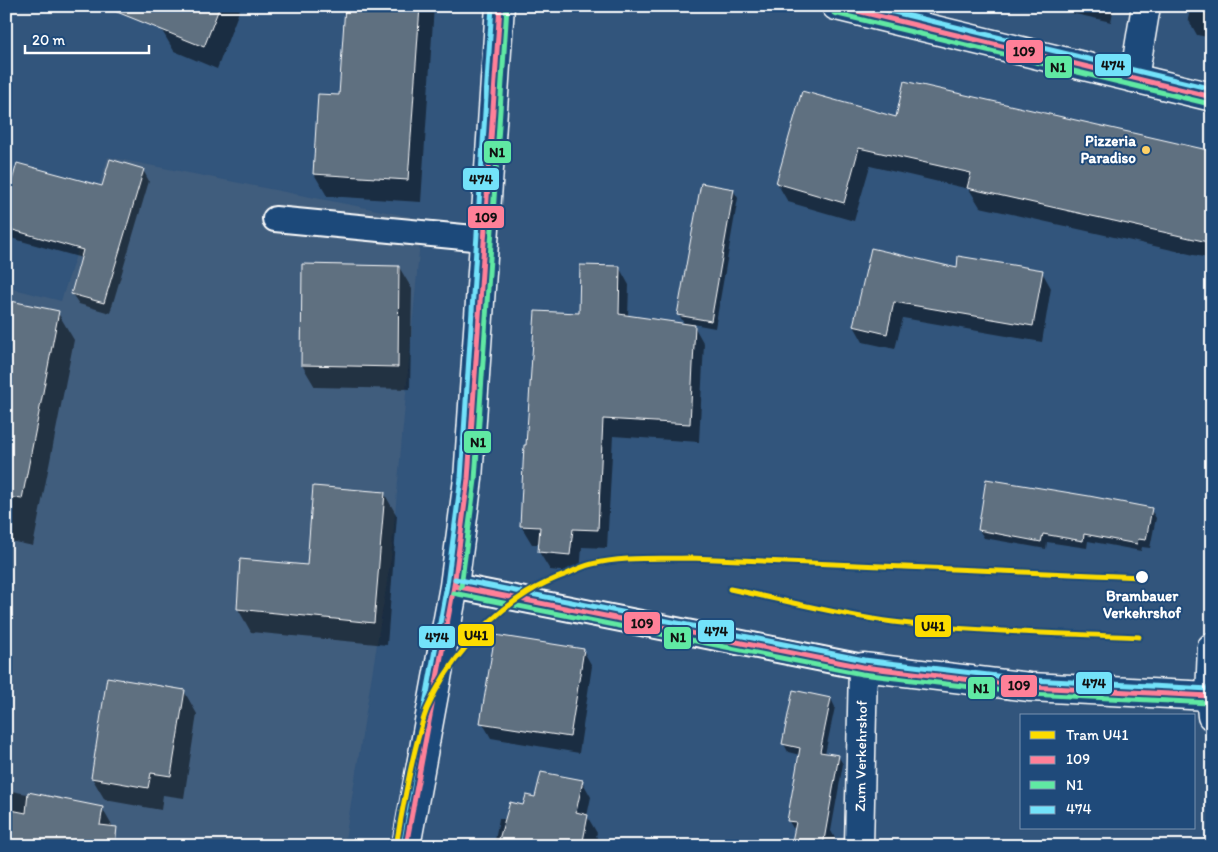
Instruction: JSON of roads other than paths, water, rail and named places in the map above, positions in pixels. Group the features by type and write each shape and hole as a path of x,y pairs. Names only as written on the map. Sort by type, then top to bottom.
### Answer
{"main road":[{"path":"406,846 454,586 468,479 500,6"},
{"path":"836,6 1212,97"},
{"path":"1134,78 1146,6"},
{"path":"863,667 1211,706 1212,647"},
{"name":"Zum Verkehrshof","path":"859,846 863,667"}],"lane":[{"path":"275,219 484,239"},
{"path":"454,586 863,667"}],"tram line":[{"name":"U41","path":"396,846 409,774 422,723 435,692 456,659 482,629 511,604 542,585 582,567 604,561 641,558 690,558 1142,577"},
{"name":"U41","path":"730,589 831,611 893,622 985,630 1139,637"}],"place":[{"name":"Pizzeria Paradiso","path":"1146,150"},
{"name":"Brambauer Verkehrshof","path":"1142,577"}]}
